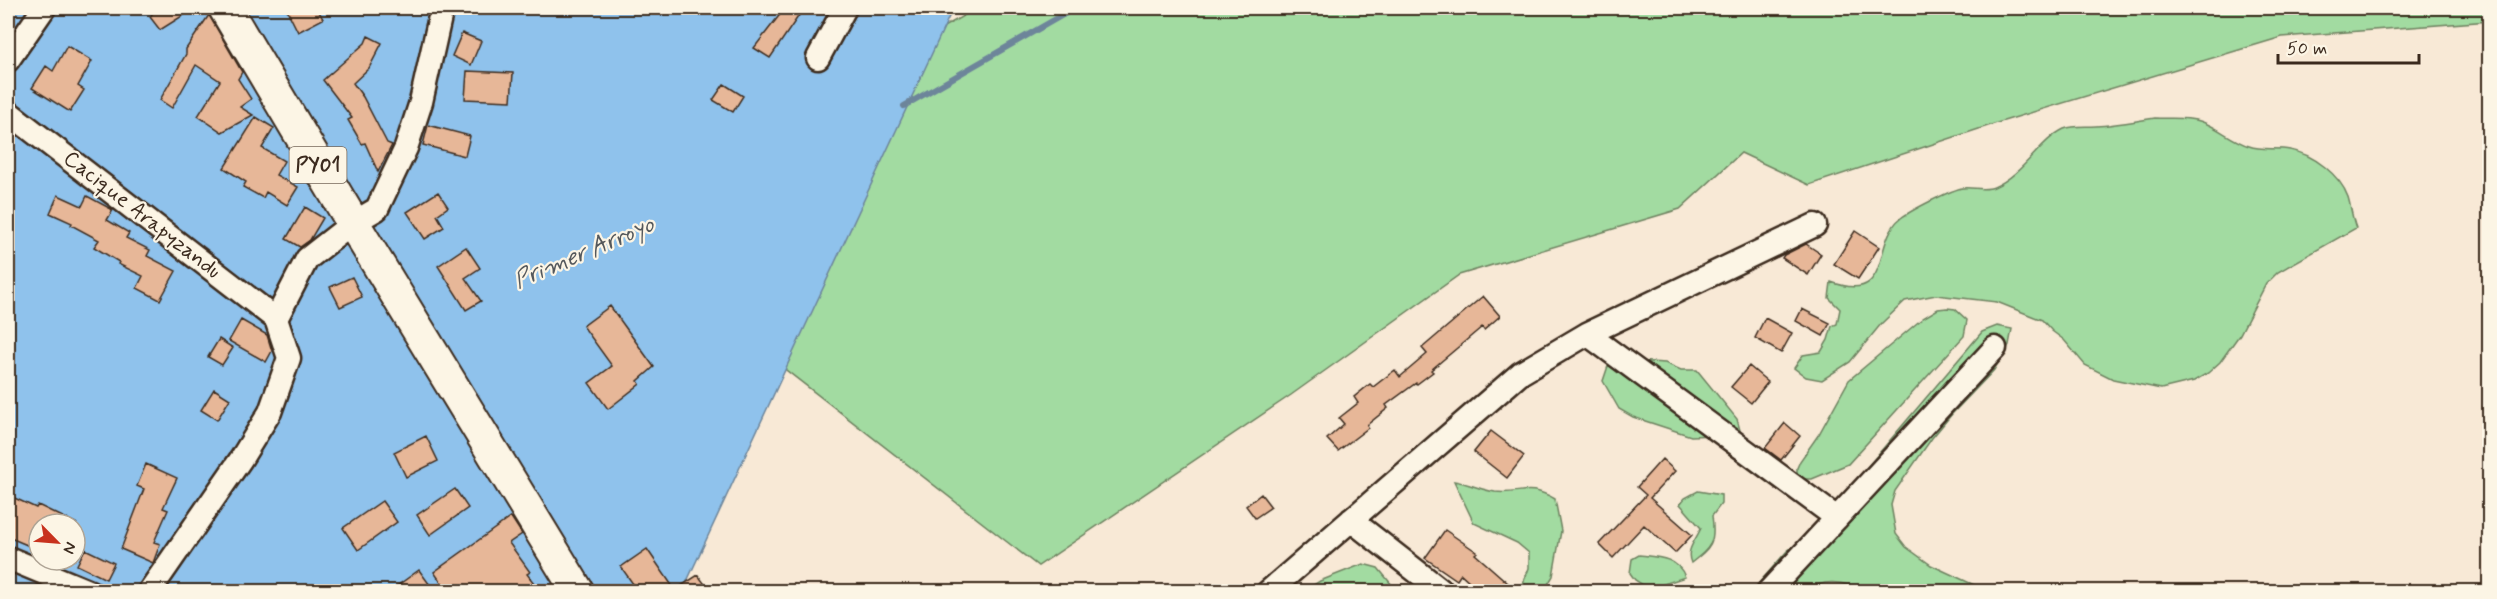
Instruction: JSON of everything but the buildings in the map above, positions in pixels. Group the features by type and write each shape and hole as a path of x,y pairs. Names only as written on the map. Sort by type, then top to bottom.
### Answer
{"highway":[{"name":"PY01","path":"225,8 470,416 579,591"}],"street":[{"path":"8,60 44,8"},
{"path":"149,591 241,459 270,412 289,358 276,319 307,259 353,223 376,209 406,148 428,76 442,8"},
{"path":"818,58 845,8"},
{"name":"Cacique Arapyzandu","path":"8,112 276,319"},
{"path":"1268,591 1521,373 1587,334 1815,225"},
{"path":"1587,334 1837,518"},
{"path":"1768,591 1995,348"},
{"path":"1351,520 1443,591"},
{"path":"8,558 90,591"}],"green space":[{"path":"977,8 2489,8 2489,21 2282,37 1997,123 1809,185 1741,153 1680,209 1459,275 1291,395 1038,566 665,276 896,54"},
{"path":"2155,118 2199,121 2249,146 2290,150 2308,156 2325,167 2339,181 2348,197 2356,228 2278,272 2266,284 2240,334 2220,362 2208,373 2194,381 2161,389 2113,379 2085,365 2064,340 2042,320 1997,302 1936,295 1905,301 1881,324 1850,362 1822,380 1806,377 1794,368 1803,355 1821,352 1832,326 1837,324 1840,309 1829,298 1831,282 1851,287 1864,285 1873,278 1892,228 1901,218 1958,189 1990,188 2005,181 2047,141 2064,129"},
{"path":"1938,309 1955,309 1967,320 1964,336 1848,464 1812,479 1804,479 1797,475 1800,461 1819,434 1849,380 1923,318"},
{"path":"1997,326 2012,329 2009,345 1994,370 1932,438 1895,491 1891,505 1896,534 1906,547 1931,565 1987,591 1864,591 1843,584 1828,583 1808,591 1751,592 1787,551 1812,532 1982,332"},
{"path":"1621,360 1665,363 1681,370 1697,370 1737,419 1741,434 1691,436 1633,417 1619,409 1603,381 1608,366"},
{"path":"1454,481 1495,492 1538,492 1555,499 1561,531 1553,576 1544,591 1520,591 1529,568 1529,553 1517,543 1474,523"},
{"path":"1698,491 1721,495 1721,504 1712,516 1713,532 1710,544 1691,563 1690,549 1701,528 1680,504 1685,498"},
{"path":"1639,555 1666,559 1677,565 1685,577 1649,589 1635,580 1630,573 1632,559"},
{"path":"1363,564 1378,568 1397,591 1304,591 1320,581"}],"water":[{"path":"8,8 953,8 682,592 8,591"}],"waterway":[{"name":"Primer Arroyo","path":"904,106 1075,8"}]}
